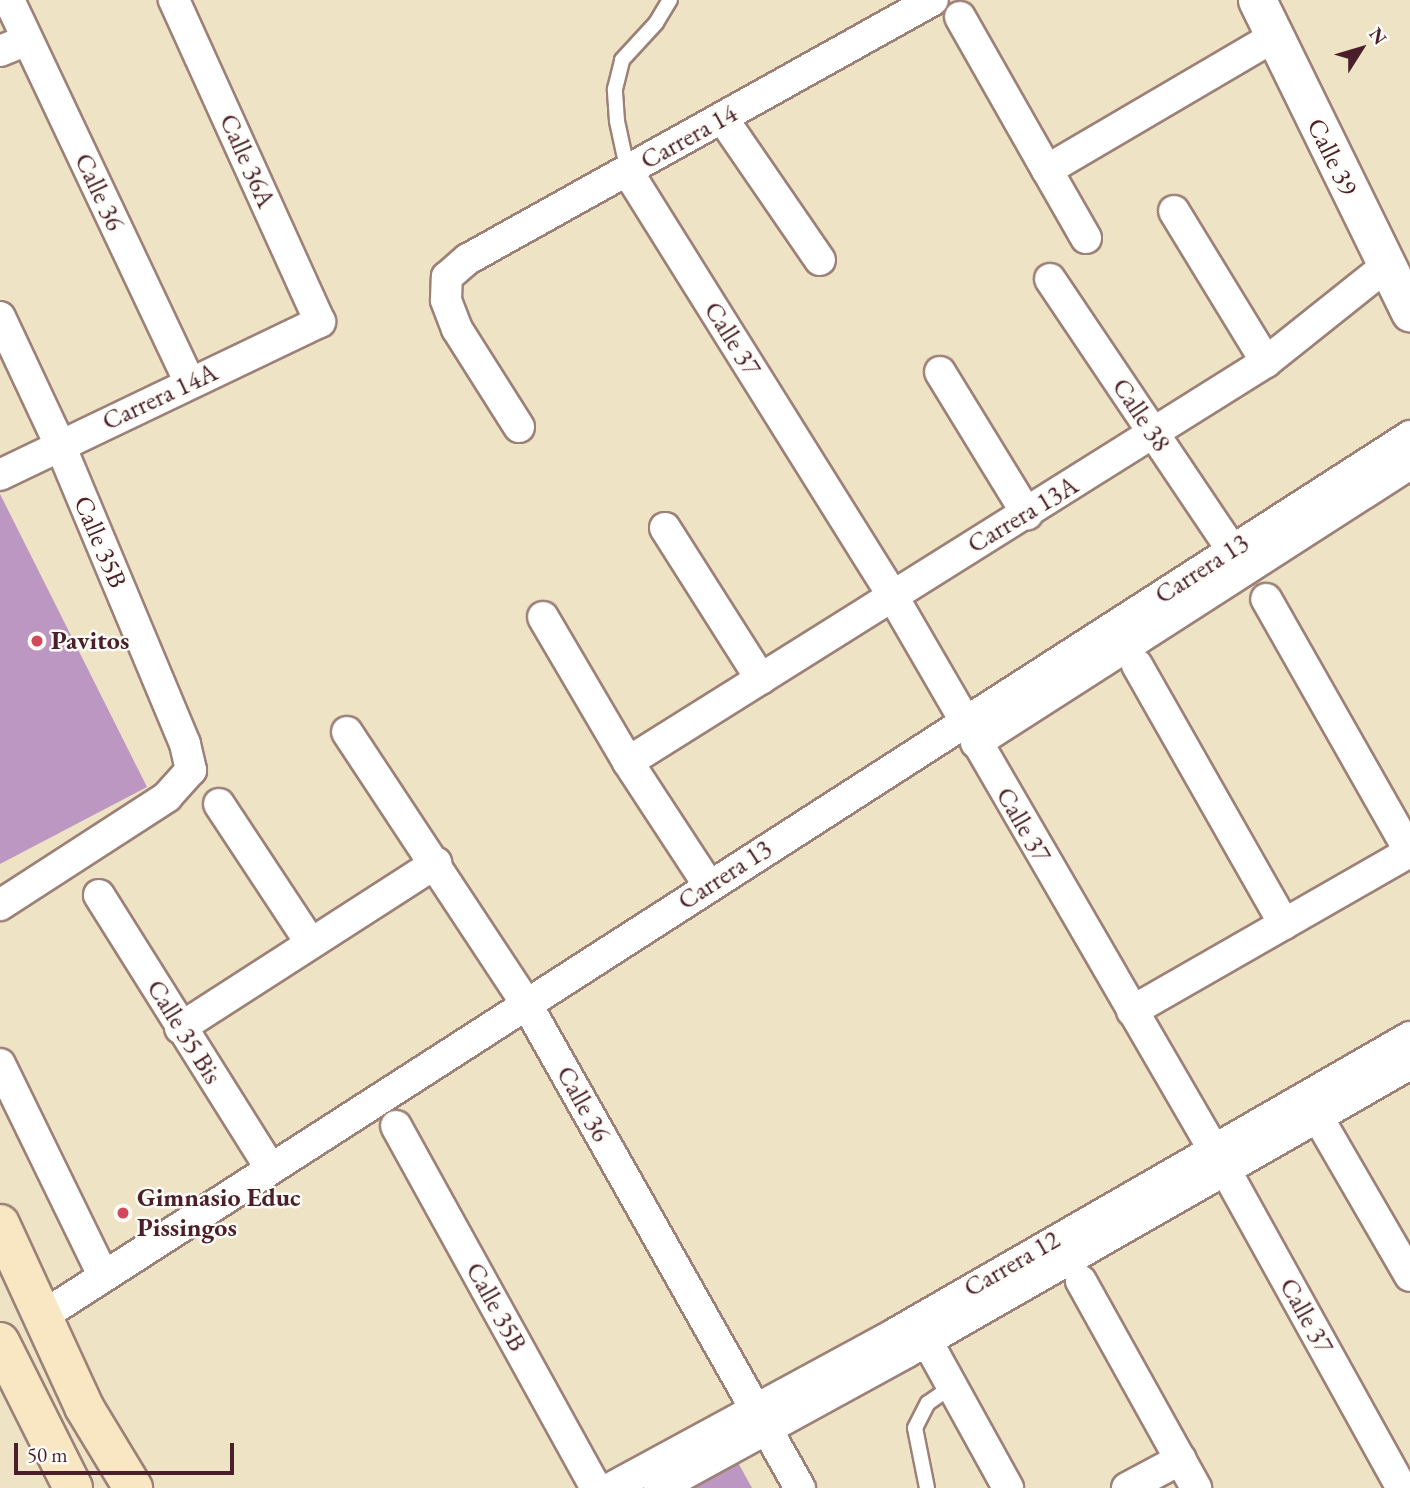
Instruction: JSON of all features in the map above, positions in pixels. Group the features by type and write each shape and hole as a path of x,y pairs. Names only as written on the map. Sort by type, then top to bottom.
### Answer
{"main road":[{"path":"0,1224 84,1407 132,1488"},
{"path":"0,1342 73,1488"}],"street":[{"name":"Calle 36","path":"9,0 190,383"},
{"name":"Calle 36A","path":"174,0 320,322"},
{"name":"Carrera 14","path":"519,427 457,329 446,300 447,277 468,259 933,0"},
{"name":"Calle 39","path":"1257,0 1391,263 1410,313"},
{"path":"960,16 1086,238"},
{"path":"1047,170 1274,37"},
{"path":"0,51 27,40"},
{"path":"723,119 820,260"},
{"name":"Calle 37","path":"628,172 892,595 969,733 1220,1161 1402,1488"},
{"path":"1174,211 1266,362"},
{"name":"Carrera 13A","path":"628,762 1266,362 1391,263"},
{"name":"Calle 38","path":"1050,279 1232,550"},
{"name":"Calle 35B","path":"0,317 60,445 185,744 191,770 167,797 0,905"},
{"name":"Carrera 14A","path":"0,475 320,322"},
{"path":"940,372 1027,514"},
{"name":"Carrera 13","path":"969,733 1232,550 1410,436"},
{"name":"Carrera 13","path":"41,1317 709,886 969,733 1410,464"},
{"path":"665,528 761,679"},
{"path":"1132,1011 1410,852 1266,599"},
{"path":"543,617 628,762 709,886"},
{"path":"1137,665 1284,924"},
{"name":"Calle 36","path":"346,732 436,863 526,1003 800,1488"},
{"path":"219,804 310,942"},
{"path":"180,1028 436,863"},
{"name":"Calle 35 Bis","path":"99,895 180,1028 271,1168"},
{"name":"Carrera 12","path":"1220,1161 1304,1094 1410,1037"},
{"path":"0,1064 103,1275"},
{"name":"Carrera 12","path":"611,1488 761,1419 910,1342 1220,1161 1410,1064"},
{"path":"1316,1114 1410,1276"},
{"name":"Calle 35B","path":"396,1126 596,1488"},
{"path":"1081,1281 1196,1488"},
{"path":"910,1342 952,1385 1008,1488"},
{"name":"Carrera 12","path":"659,1488 761,1419"},
{"path":"1127,1488 1181,1459"}],"lane":[{"path":"628,172 617,121 622,60 656,23 670,0"},
{"path":"927,1488 915,1428 928,1403 952,1385"}],"building":[{"name":"Pavitos","path":"0,494 147,787 0,864"},
{"path":"736,1459 752,1488 683,1488"}],"place":[{"name":"Pavitos","path":"37,641"},
{"name":"Gimnasio Educ Pissingos","path":"123,1213"}]}
